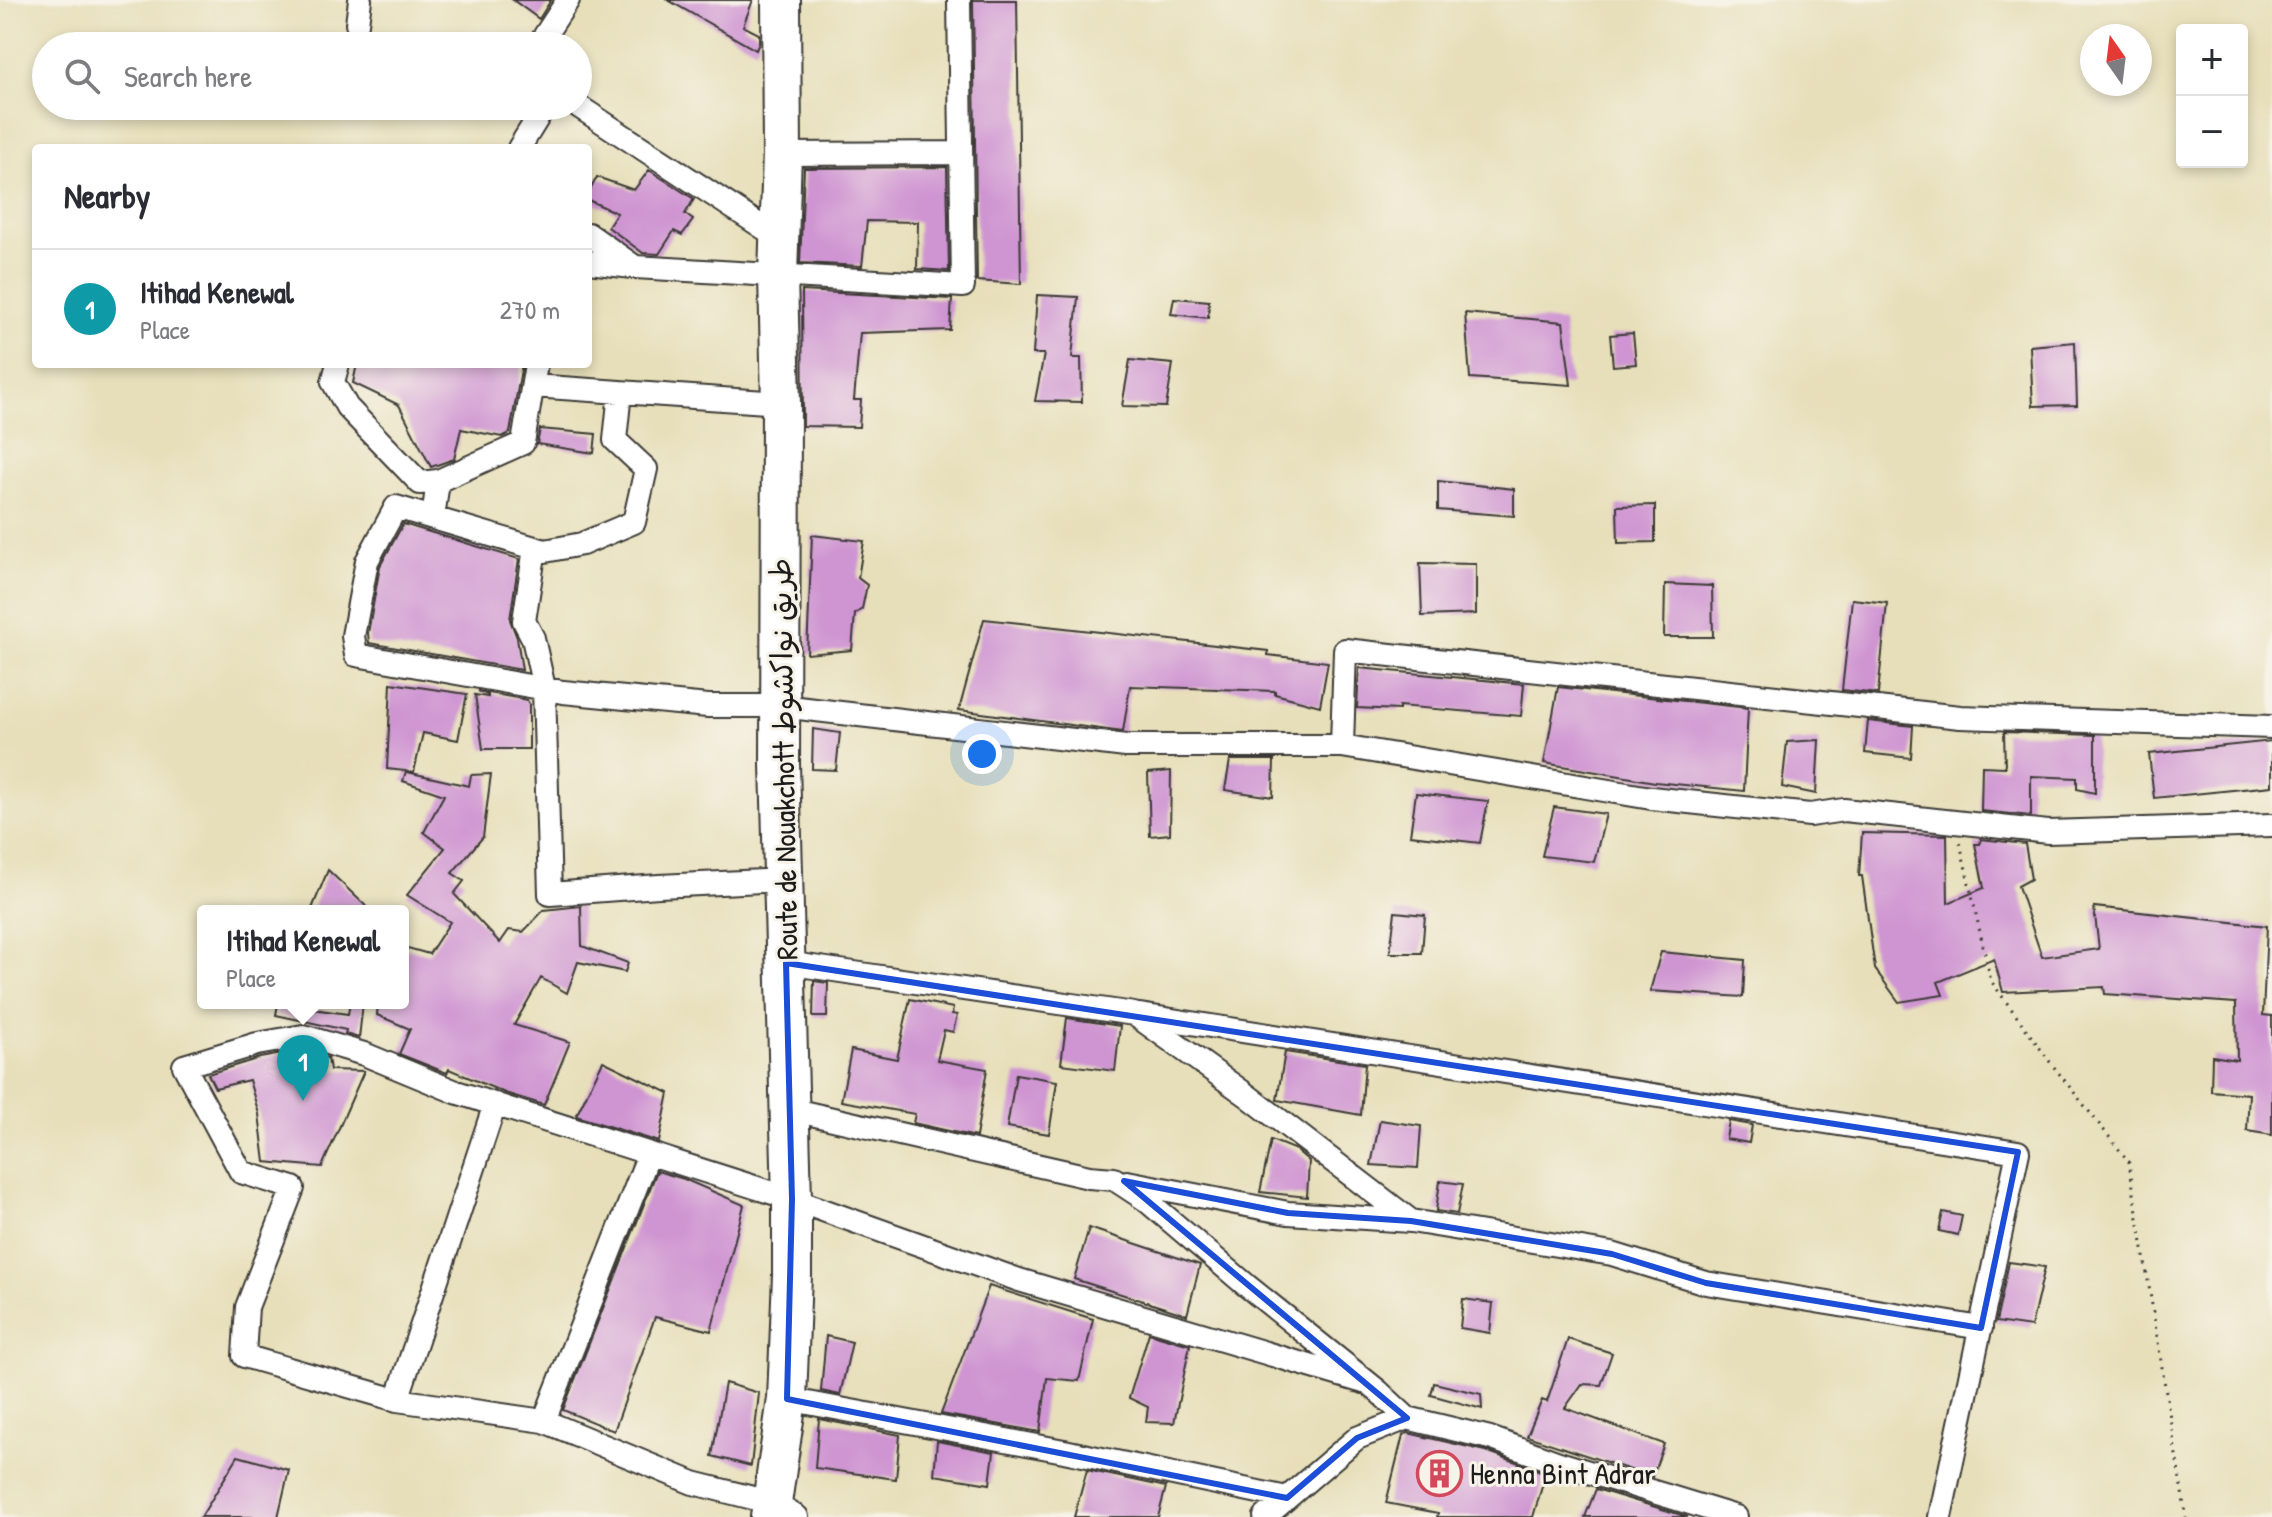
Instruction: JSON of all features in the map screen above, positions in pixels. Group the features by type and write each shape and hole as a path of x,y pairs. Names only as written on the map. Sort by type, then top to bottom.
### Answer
{"highway":[{"name":"Route de Nouakchott طريق نواكشوط","path":"780,1512 791,1341 792,1199 781,706 781,0"}],"street":[{"path":"357,24 360,0"},
{"path":"547,32 568,0"},
{"path":"592,262 635,267 779,257 963,286 959,0"},
{"path":"592,117 779,257"},
{"path":"521,144 536,120"},
{"path":"782,154 960,153"},
{"path":"592,237 635,267"},
{"path":"337,368 333,382 347,407 420,483 438,481 523,443 534,375 620,392 781,403"},
{"path":"620,392 615,440 646,469 634,522 582,544 545,551 396,507 367,561 353,636 356,655 544,688 708,706 781,706 1126,746 1342,746 1651,798 1810,815 1844,810 2048,832 2272,825"},
{"path":"433,518 438,481"},
{"path":"535,548 524,621 533,638 544,688 550,894 783,880"},
{"path":"1342,746 1345,650 1960,717 2272,727"},
{"path":"786,963 2018,1152 1940,1517"},
{"path":"1134,1014 1248,1096 1411,1221"},
{"path":"780,1512 693,1483 544,1421 397,1400 244,1356 247,1307 293,1188 241,1172 184,1066 257,1044 303,1036 364,1054 456,1092 792,1199 1019,1280 1367,1383"},
{"path":"397,1400 495,1104"},
{"path":"789,1109 1089,1177 1114,1179 1288,1213 1411,1221 1612,1254 1706,1283 1981,1328"},
{"path":"544,1421 649,1154"},
{"path":"1114,1179 1146,1200 1407,1418 1490,1438 1559,1463 1736,1517"},
{"path":"787,1399 1064,1451 1287,1498"},
{"path":"1265,1517 1357,1438 1407,1418"}],"path":[{"path":"1956,823 1991,981 2129,1162 2186,1517"}],"highlighted area":[{"path":"786,963 2018,1152 1981,1328 1706,1283 1612,1254 1411,1221 1288,1213 1124,1181 1407,1418 1357,1438 1287,1498 787,1399 792,1199"}],"building":[{"path":"513,0 551,0 539,19"},
{"path":"668,0 753,0 743,26 759,34 756,50"},
{"path":"973,0 1017,0 1021,284 977,281"},
{"path":"947,167 949,271 917,269 918,222 867,221 862,266 800,263 804,168"},
{"path":"649,170 694,199 685,214 693,220 682,235 674,231 659,254 643,253 608,227 617,213 592,202 592,186 597,177 634,190"},
{"path":"802,291 952,299 950,330 860,333 854,400 861,400 859,427 803,426"},
{"path":"1037,295 1078,297 1072,358 1081,358 1082,402 1035,401 1044,354 1033,354"},
{"path":"1174,298 1209,301 1208,318 1171,314"},
{"path":"1465,313 1563,322 1571,385 1470,378"},
{"path":"1633,333 1636,364 1613,366 1610,335"},
{"path":"2075,342 2077,405 2033,406 2030,346"},
{"path":"1130,360 1173,364 1166,407 1122,406"},
{"path":"356,368 521,368 510,433 502,437 461,429 454,459 431,467 399,405 353,383"},
{"path":"540,429 596,434 594,453 537,444"},
{"path":"1438,481 1514,489 1514,516 1438,510"},
{"path":"1655,505 1655,542 1618,543 1617,506"},
{"path":"403,524 519,559 510,620 517,638 522,670 369,643 368,633 380,566"},
{"path":"812,535 864,541 858,578 867,585 862,609 855,614 852,650 807,654"},
{"path":"1420,563 1476,564 1476,614 1422,616"},
{"path":"1665,584 1712,586 1713,637 1664,637"},
{"path":"1852,599 1887,603 1878,694 1842,690"},
{"path":"984,619 1268,651 1268,655 1328,662 1320,706 1275,694 1275,691 1130,686 1123,732 959,710"},
{"path":"1359,668 1524,684 1521,716 1399,706 1399,710 1357,708"},
{"path":"391,683 467,694 458,740 423,733 414,772 407,772 469,786 471,775 491,774 483,837 452,873 464,881 454,894 500,943 509,930 523,932 544,910 581,906 582,946 628,963 625,972 578,962 567,993 541,978 514,1025 570,1042 544,1105 505,1093 449,1069 447,1073 399,1054 410,1029 377,1015 378,1009 409,1009 409,948 429,954 450,922 407,895 445,848 424,832 444,795 403,781 406,771 387,769"},
{"path":"1558,687 1748,708 1744,791 1655,782 1544,763"},
{"path":"478,691 527,700 529,749 483,749 475,695 488,695"},
{"path":"1868,721 1913,726 1911,758 1865,753"},
{"path":"813,729 840,733 836,770 812,769"},
{"path":"2004,732 2095,735 2095,793 2077,789 2077,778 2031,776 2031,816 1981,811 1982,766 2005,767"},
{"path":"1819,740 1816,794 1782,787 1787,742"},
{"path":"2272,741 2272,786 2154,798 2149,754"},
{"path":"1230,760 1274,760 1273,797 1225,790"},
{"path":"1171,771 1170,834 1150,836 1148,773"},
{"path":"1416,793 1488,801 1480,843 1410,835"},
{"path":"1554,807 1606,814 1594,862 1542,856"},
{"path":"1862,833 1947,835 1948,903 1984,888 1975,844 1980,844 1981,839 2025,844 2031,879 2018,886 2042,957 2099,949 2094,907 2267,926 2263,1015 2272,1016 2272,1135 2247,1131 2249,1094 2211,1091 2212,1056 2237,1060 2236,1003 2105,994 2104,987 2003,992 1994,959 1938,982 1943,995 1899,1002 1875,969 1862,876 1859,876"},
{"path":"328,870 365,905 313,905"},
{"path":"1395,912 1425,915 1422,953 1390,953"},
{"path":"1661,952 1745,960 1743,997 1650,991"},
{"path":"814,981 828,983 827,1017 813,1017"},
{"path":"910,999 953,1008 952,1014 957,1015 953,1032 944,1030 937,1060 987,1069 976,1137 913,1123 915,1114 841,1101 851,1050 897,1059"},
{"path":"277,1009 313,1009 348,1014 349,1009 362,1009 359,1038 345,1034 346,1030 276,1015"},
{"path":"1067,1018 1120,1026 1115,1071 1061,1064"},
{"path":"298,1051 328,1058 330,1070 364,1071 322,1167 265,1162 259,1114 249,1080 215,1088 208,1074 260,1058"},
{"path":"1285,1052 1365,1064 1361,1115 1277,1100"},
{"path":"603,1061 669,1093 659,1142 576,1116"},
{"path":"1016,1074 1057,1081 1049,1134 1007,1127"},
{"path":"1380,1120 1421,1126 1418,1168 1371,1165"},
{"path":"1729,1121 1752,1125 1749,1143 1726,1139"},
{"path":"1271,1140 1296,1150 1309,1161 1307,1197 1260,1192"},
{"path":"657,1171 744,1205 711,1331 655,1317 614,1431 563,1410"},
{"path":"1440,1181 1463,1184 1457,1214 1436,1211"},
{"path":"1943,1212 1962,1216 1958,1235 1939,1231"},
{"path":"1089,1228 1200,1265 1187,1315 1074,1279"},
{"path":"2009,1262 2045,1267 2031,1327 1996,1322"},
{"path":"989,1286 1093,1319 1079,1381 1047,1378 1040,1432 941,1414"},
{"path":"1463,1299 1493,1303 1490,1333 1460,1328"},
{"path":"1149,1333 1190,1345 1174,1423 1146,1422 1148,1407 1129,1398"},
{"path":"826,1336 852,1342 840,1395 821,1391"},
{"path":"1568,1339 1612,1353 1601,1385 1582,1384 1565,1408 1664,1444 1652,1477 1527,1436 1542,1400 1547,1402"},
{"path":"725,1383 759,1393 751,1466 712,1456"},
{"path":"1434,1383 1481,1394 1482,1409 1431,1395"},
{"path":"819,1419 900,1435 896,1479 815,1468"},
{"name":"Henna Bint Adrar","path":"1408,1433 1486,1451 1546,1473 1533,1517 1437,1517 1438,1513 1386,1503 1403,1435"},
{"path":"937,1441 994,1452 990,1484 934,1475"},
{"path":"238,1456 289,1470 278,1517 201,1517"},
{"path":"1087,1470 1166,1487 1158,1517 1074,1517"},
{"path":"1596,1489 1688,1517 1585,1517"}],"place":[{"name":"Itihad Kenewal","path":"303,1101"},
{"name":"Henna Bint Adrar","path":"1439,1474"}]}
